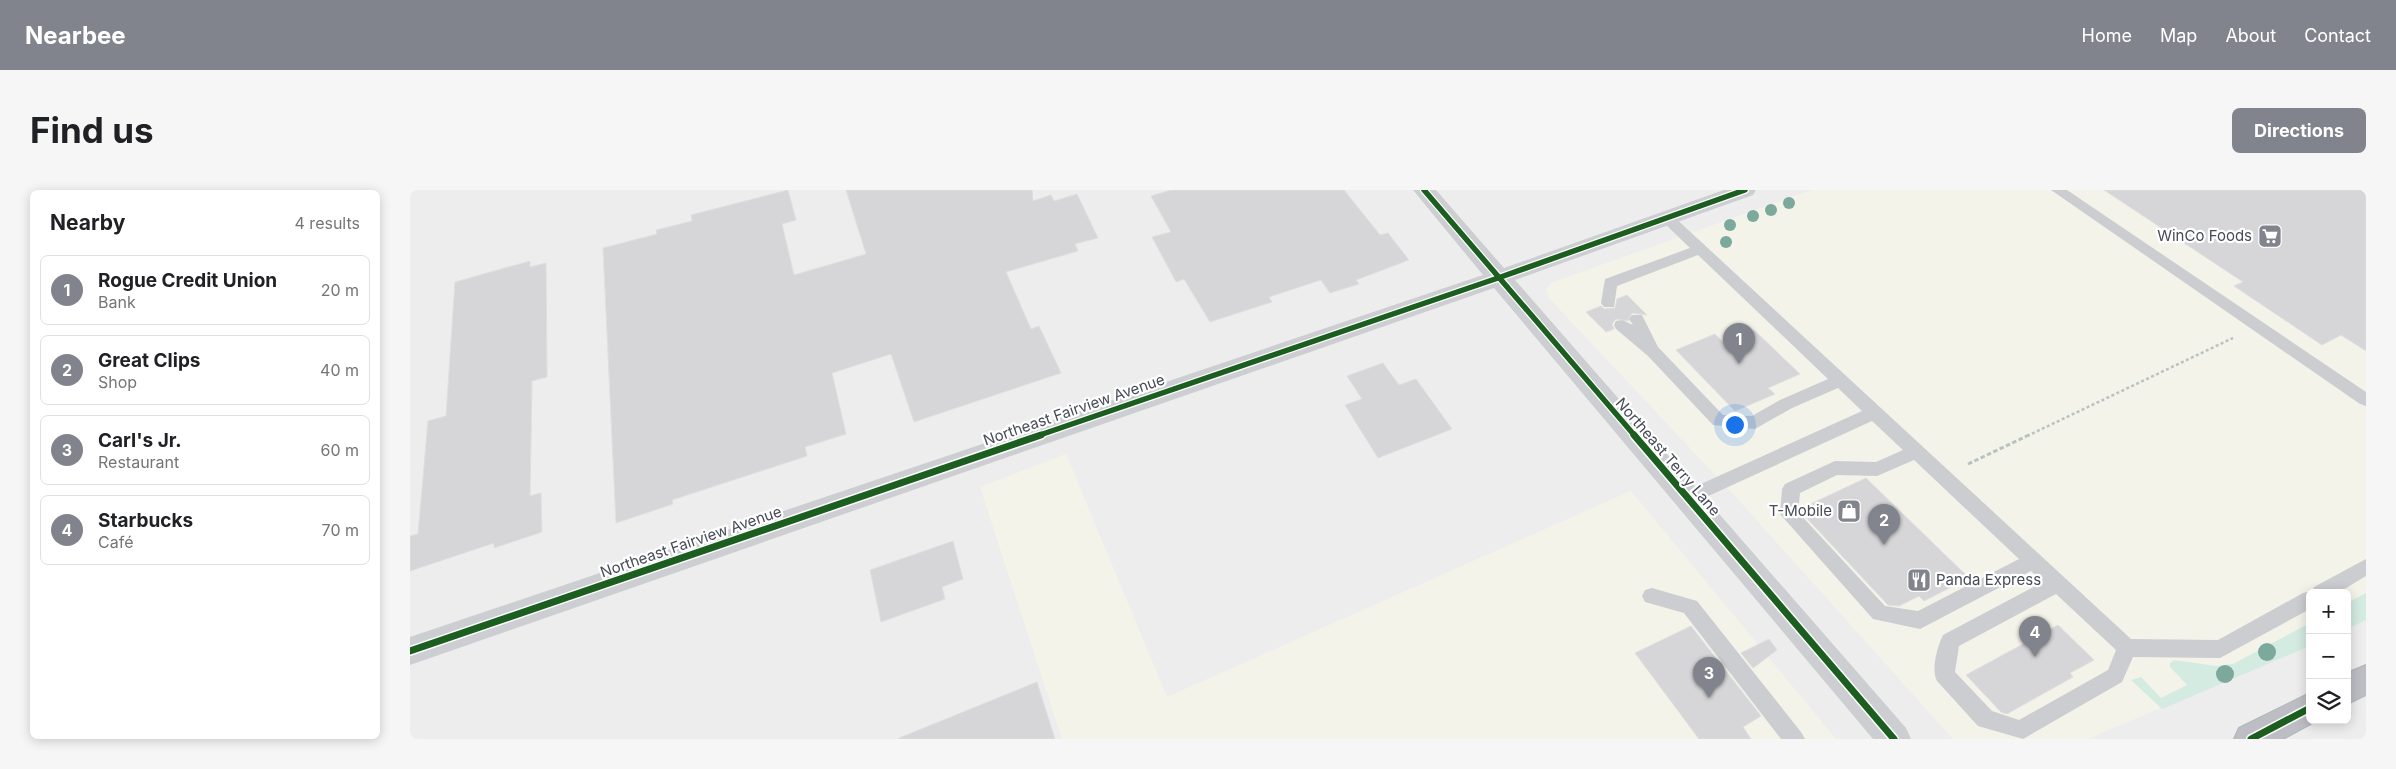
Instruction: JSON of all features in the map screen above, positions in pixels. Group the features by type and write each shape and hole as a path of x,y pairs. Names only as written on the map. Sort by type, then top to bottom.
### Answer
{"highway":[{"path":"2351,687 2366,679"},
{"path":"2251,739 2306,710"}],"street":[{"name":"Northeast Terry Lane","path":"1424,190 1894,739"},
{"name":"Northeast Fairview Avenue","path":"410,651 1498,278 1745,190"}],"lane":[{"path":"2058,190 2366,400"},
{"path":"1667,218 1839,381 2127,648 2220,649 2306,601"},
{"path":"1612,301 1610,282 1700,249"},
{"path":"1630,322 1654,352 1719,421 1755,422 1786,404 1839,381"},
{"path":"1687,498 1874,413"},
{"path":"1916,452 1877,469 1835,468 1790,489 1788,514 1880,613 1920,620 2033,561"},
{"path":"2328,589 2366,567"},
{"path":"2057,584 1950,641 1944,676 1986,720 2022,730 2114,676 2127,648"},
{"path":"1652,596 1690,607 1794,739"}],"path":[{"path":"1942,477 2258,326"}],"shaded area":[{"path":"1812,190 2366,190 2366,618 2351,626 2351,589 2306,589 2306,646 2088,739 1953,739 1734,495 1549,298 1546,289 1553,282"},
{"path":"1066,454 1167,697 1631,491 1836,739 1062,739 980,487"}],"green space":[{"path":"2366,593 2366,620 2351,627 2351,601"},
{"path":"2306,625 2306,648 2162,709 2131,680 2141,677 2161,698 2187,685 2170,667 2170,663 2174,660 2216,666 2233,664"}],"building":[{"path":"788,190 796,220 782,224 794,275 866,254 846,190 1032,190 1033,201 1051,195 1054,201 1077,194 1098,238 1075,244 1078,251 1006,272 1031,329 1039,326 1061,373 914,422 891,354 832,373 846,434 805,447 807,456 672,500 673,504 616,523 603,248 657,234 656,230 692,221 691,215"},
{"path":"1171,190 1344,190 1380,235 1388,233 1409,260 1356,280 1359,284 1330,293 1321,280 1269,297 1272,302 1210,322 1184,279 1176,282 1152,237 1171,232 1151,196"},
{"name":"WinCo Foods","path":"2104,190 2366,190 2366,351 2341,335 2322,345 2234,286 2243,282"},
{"path":"530,261 530,267 546,263 547,377 532,381 530,496 541,493 542,532 494,548 494,543 410,571 410,536 418,534 428,421 446,416 455,282"},
{"path":"1627,295 1647,315 1632,313 1628,321 1616,319 1612,324 1614,329 1606,332 1586,312 1601,306 1604,309 1615,308 1617,299"},
{"path":"1754,330 1800,374 1768,388 1775,394 1735,411 1676,350 1715,334 1724,343"},
{"path":"1383,363 1399,385 1416,379 1452,429 1378,458 1345,405 1362,399 1347,376"},
{"path":"1866,478 1969,578 1924,601 1919,596 1899,606 1888,605 1800,511 1800,509"},
{"path":"953,541 963,579 942,587 945,599 881,622 870,570"},
{"path":"2058,625 2094,660 2070,673 2073,677 2007,714 2001,712 1966,675"},
{"path":"1691,626 1761,716 1743,727 1751,739 1699,739 1635,653"},
{"path":"1769,639 1777,650 1753,668 1741,653"},
{"path":"1037,682 1055,739 899,739 899,738"}],"cycle path":[{"path":"1424,190 1894,739"},
{"path":"410,651 1498,278 1745,190"},
{"path":"2251,739 2306,710"}],"place":[{"name":"WinCo Foods","path":"2270,236"},
{"name":"Rogue Credit Union","path":"1739,364"},
{"name":"T-Mobile","path":"1849,511"},
{"name":"Great Clips","path":"1884,545"},
{"name":"Panda Express","path":"1919,580"},
{"name":"Starbucks","path":"2035,657"},
{"name":"Carl's Jr.","path":"1709,698"}]}
